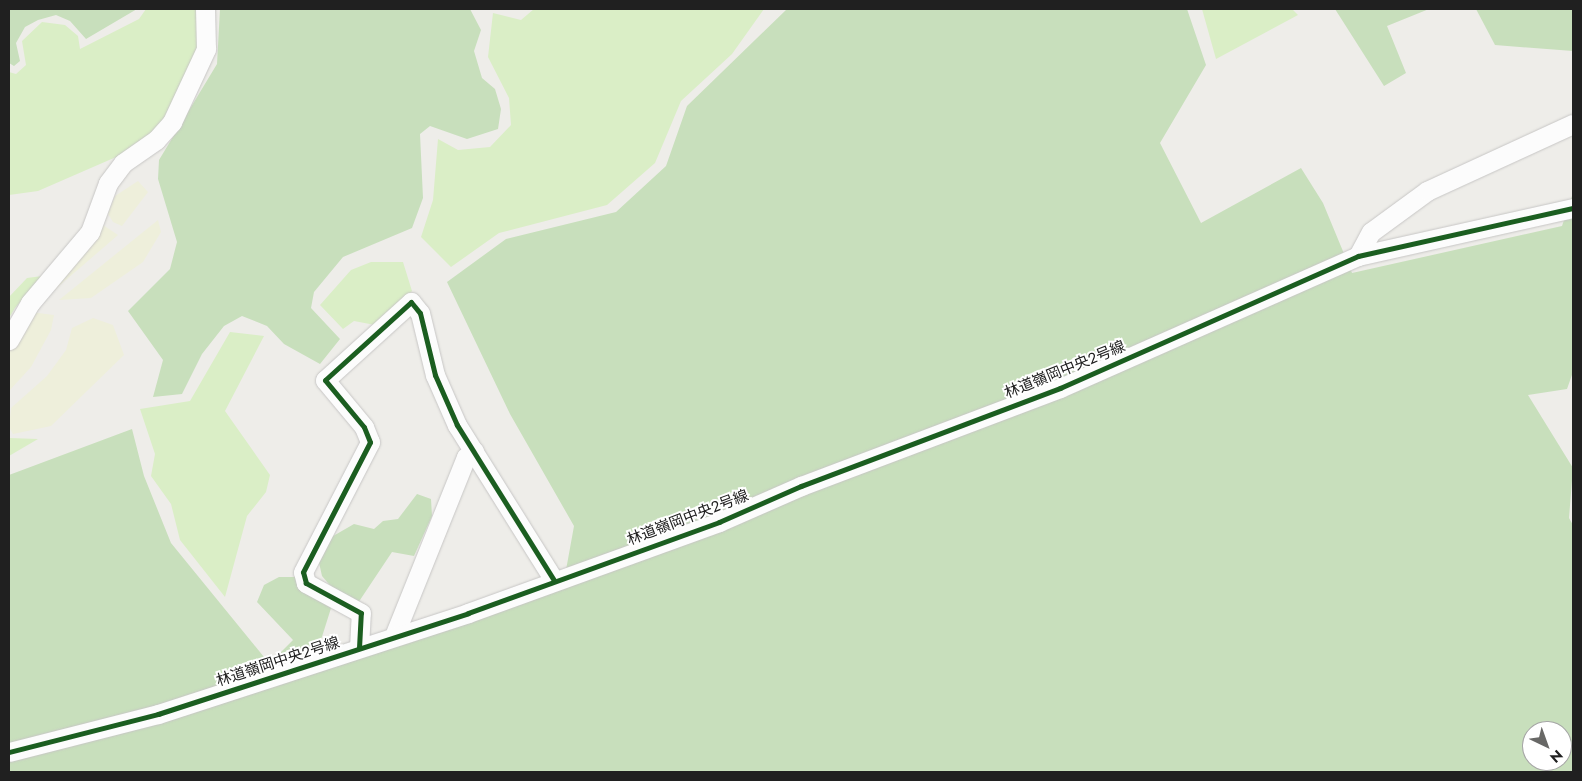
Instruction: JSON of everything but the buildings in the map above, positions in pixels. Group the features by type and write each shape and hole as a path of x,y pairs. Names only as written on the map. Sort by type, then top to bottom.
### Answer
{"street":[{"path":"9,340 30,303 90,232 108,183 122,163 156,140 172,122 206,49 205,9"},
{"path":"1358,256 1371,232 1427,191 1573,124"},
{"name":"林道嶺岡中央2号線","path":"9,752 158,714 359,648 719,522 800,486 1060,388 1358,256 1573,208"},
{"path":"359,648 361,612 306,583 303,572 370,442 364,427 324,380 411,302 420,313 435,375 474,451 554,580"},
{"path":"394,636 466,457 474,451"}],"green space":[{"path":"9,9 137,9 86,39 70,21 56,15 38,20 25,27 16,43 20,61 14,66 9,63"},
{"path":"146,9 198,9 202,28 194,59 161,125 123,154 38,191 9,195 9,72 16,74 26,65 22,41 42,22 65,25 78,36 80,49 139,19"},
{"path":"220,9 470,9 481,30 474,51 482,78 495,89 501,109 498,129 467,139 430,126 420,134 423,198 412,228 343,257 314,292 311,308 340,339 320,364 284,344 267,326 242,316 224,326 202,354 182,394 153,397 163,360 128,311 170,269 177,242 158,179 159,160 217,64"},
{"path":"534,9 764,9 732,54 681,101 655,163 607,205 499,233 451,267 421,237 433,200 438,139 458,150 490,147 511,125 509,98 488,57 493,13 521,20"},
{"path":"787,9 1187,9 1206,65 1160,143 1201,223 1301,168 1323,203 1352,273 1562,226 1573,193 1573,372 1567,389 1528,395 1573,468 1569,518 1573,525 1573,772 9,772 9,475 132,429 144,476 171,543 282,679 564,581 574,526 510,414 447,282 506,239 616,212 666,166 687,106"},
{"path":"1202,9 1292,9 1298,15 1216,59"},
{"path":"1335,9 1429,9 1387,26 1406,73 1384,86"},
{"path":"1476,9 1573,9 1573,51 1495,45"},
{"path":"138,181 148,192 122,226 113,222 108,214 115,196"},
{"path":"158,220 161,232 143,262 91,298 59,300"},
{"path":"103,225 118,235 52,292 49,287"},
{"path":"371,262 403,262 412,291 375,325 354,321 343,329 320,305 351,270"},
{"path":"42,276 9,318 9,297 27,278"},
{"path":"30,312 54,315 51,330 31,367 9,391 9,353"},
{"path":"93,318 113,325 124,355 51,426 13,434 9,427 11,408 47,376 66,350 72,328"},
{"path":"230,332 264,336 225,411 270,475 266,492 247,516 225,597 180,540 171,504 151,476 155,454 140,409 190,401"},
{"path":"9,438 38,439 9,456"},
{"path":"417,494 431,499 432,516 414,556 392,552 358,603 334,590 322,576 318,558 328,539 354,524 374,529 383,521 398,519"},
{"path":"279,577 295,577 332,605 320,643 292,661 278,655 293,640 257,602 264,585"}],"cycle path":[{"path":"9,752 158,714 468,613 719,522 801,486 1060,388 1358,256 1573,208"},
{"path":"359,648 361,613 306,583 303,572 370,442 364,427 325,380 411,302 420,313 435,375 457,425 554,580"}]}
